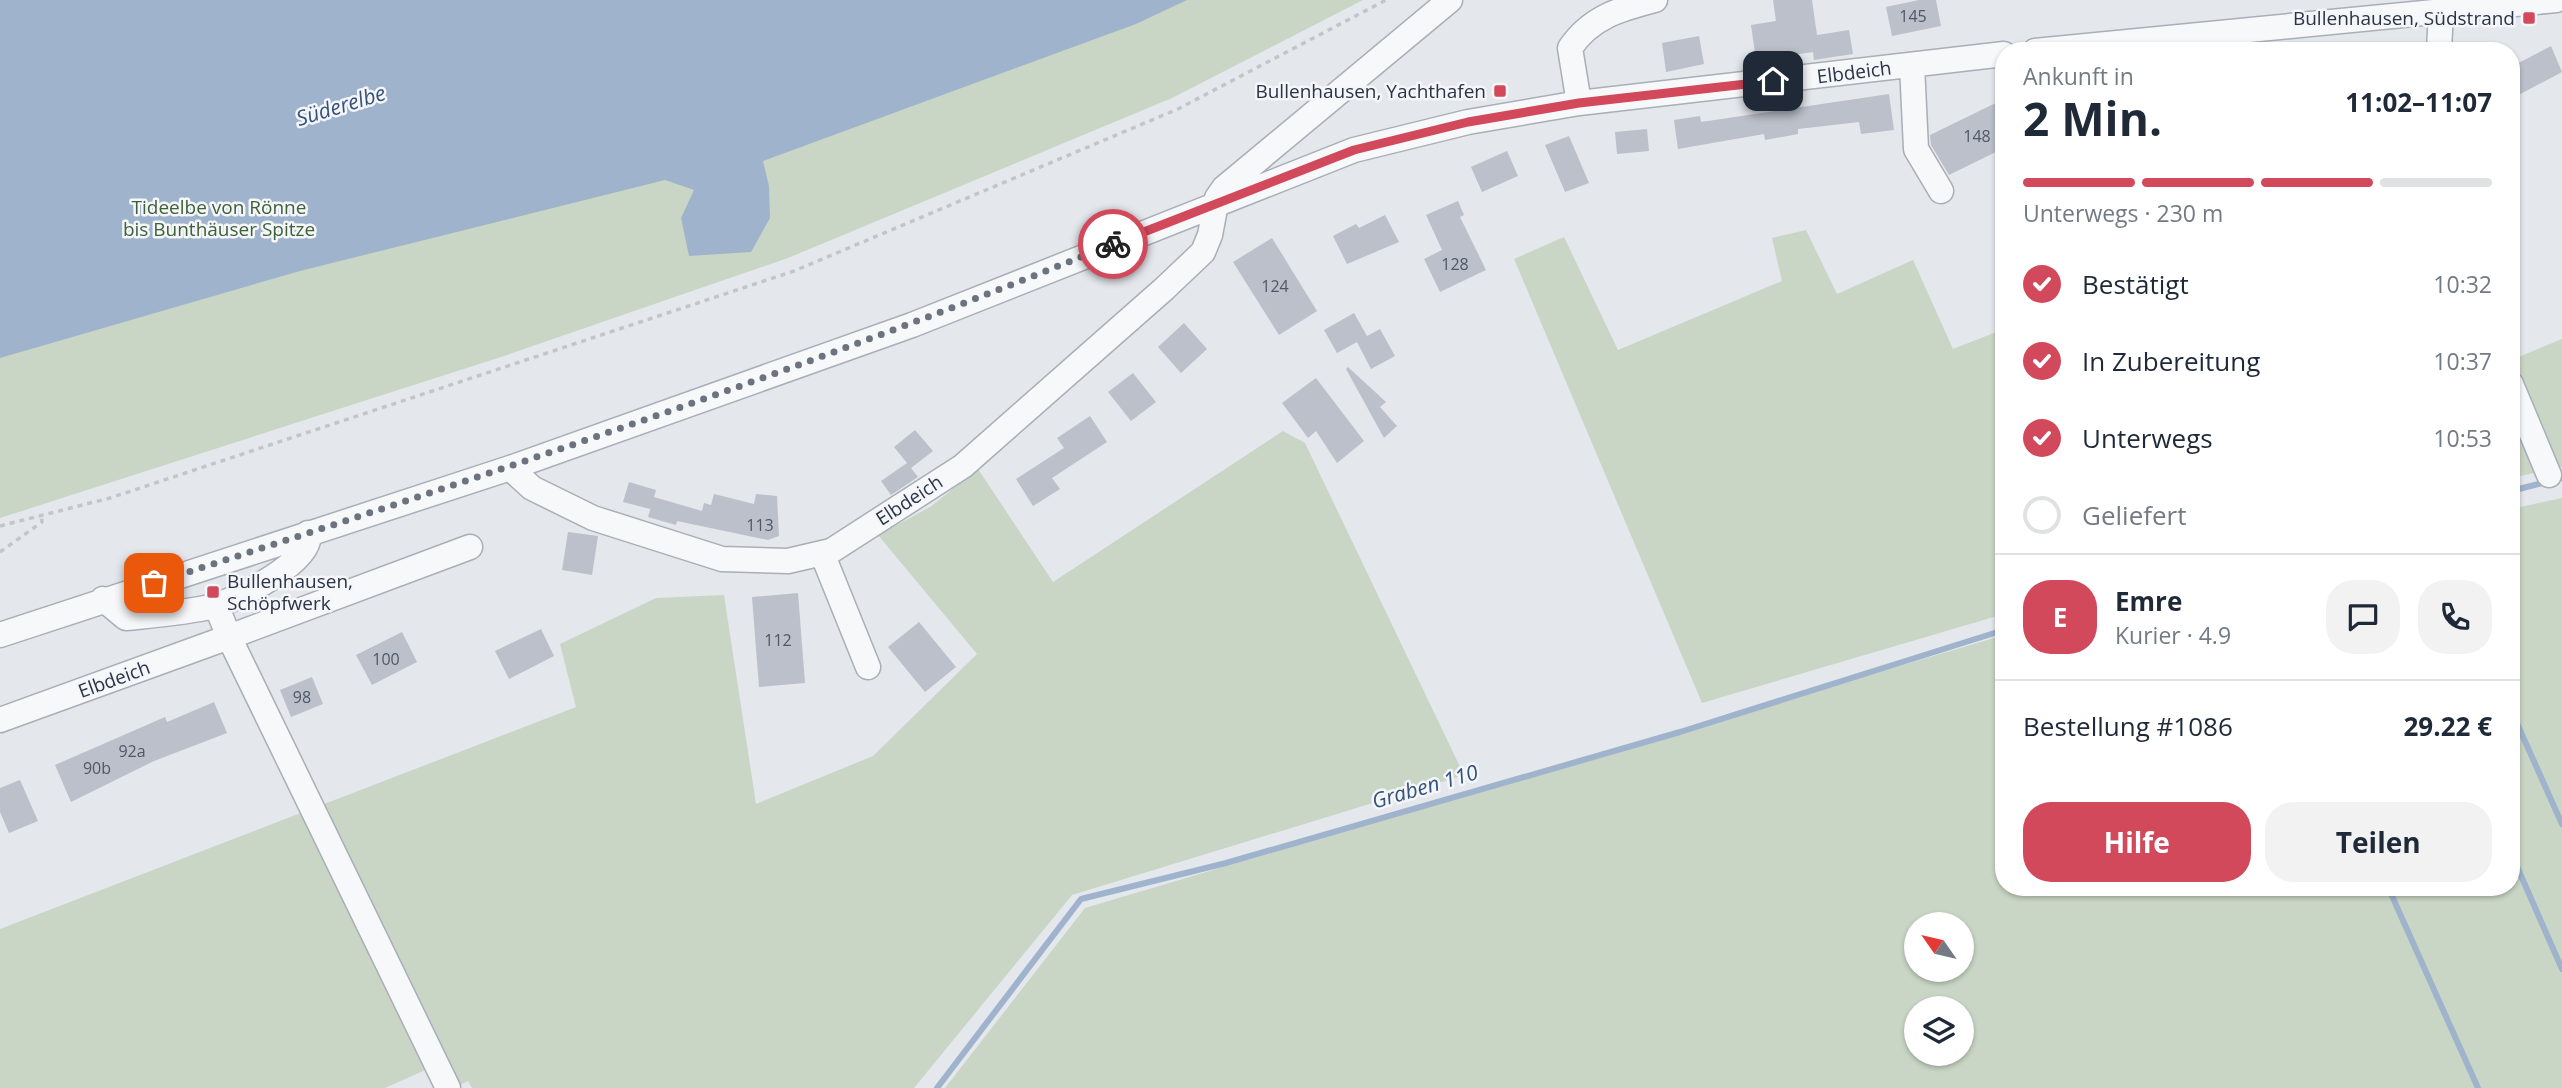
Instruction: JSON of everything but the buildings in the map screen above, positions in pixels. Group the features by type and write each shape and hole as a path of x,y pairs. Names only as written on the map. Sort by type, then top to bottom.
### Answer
{"street":[{"path":"1217,203 1224,188 1451,0"},
{"path":"1579,103 1570,48 1582,32 1612,13 1655,0"},
{"path":"2124,42 2556,0"},
{"path":"2439,42 2441,10"},
{"name":"Elbdeich","path":"0,635 103,599 510,468 912,325 1354,150 1468,122 1579,103 1995,55"},
{"path":"1912,65 1916,149 1941,191"},
{"name":"Elbdeich","path":"510,468 532,488 593,518 722,559 788,561 831,551 963,466 1144,307 1203,252 1217,203"},
{"path":"2520,406 2549,475"},
{"path":"103,599 127,618 216,605 288,567 305,551 308,544 307,533"},
{"name":"Elbdeich","path":"0,720 470,547"},
{"path":"822,553 868,667"},
{"path":"216,605 229,637 448,1088"}],"path":[{"path":"0,526 110,498 794,271 1178,109 1387,0"},
{"path":"0,552 42,522 41,514"}],"green space":[{"name":"Tideelbe von Rönne bis Bunthäuser Spitze","path":"170,0 1363,0 1172,98 788,258 504,356 0,518 0,48"},
{"path":"1806,230 1837,294 1913,260 1953,349 1995,333 1995,617 1702,703 1514,259 1564,237 1618,350 1782,281 1772,238"},
{"path":"2562,339 2562,467 2520,476 2520,356"},
{"path":"1283,431 1305,443 1464,775 1072,895 914,1088 472,1088 468,1081 454,1088 432,1067 385,1088 0,1088 0,929 576,707 560,644 656,598 724,595 756,804 873,756 977,654 878,535 930,507 978,469 1053,582"},
{"path":"2562,498 2562,1088 945,1088 1085,908 1995,638 1995,896 2520,896 2520,507"}],"water":[{"name":"Tideelbe von Rönne bis Bunthäuser Spitze","path":"0,0 1187,0 1136,24 763,161 769,186 770,218 751,252 689,256 681,218 694,190 665,180 300,271 0,358"}],"waterway":[{"name":"Graben 110","path":"2520,489 2562,478"},
{"name":"Graben 110","path":"937,1088 1081,899 1226,863 1680,732 1995,633"},
{"path":"2520,730 2562,824"},
{"path":"2520,873 2562,969"},
{"path":"2392,896 2478,1088"}],"way so far":[{"path":"154,583 510,468 912,325 1113,244"}],"place":[{"name":"Bullenhausen, Südstrand","path":"2529,18"},
{"name":"Bullenhausen, Yachthafen","path":"1500,91"},
{"name":"Bullenhausen, Schöpfwerk","path":"213,592"}],"route":[{"path":"1113,244 1354,150 1468,122 1579,103 1773,81"}],"water label":[{"name":"Süderelbe","path":"341,106"}]}
